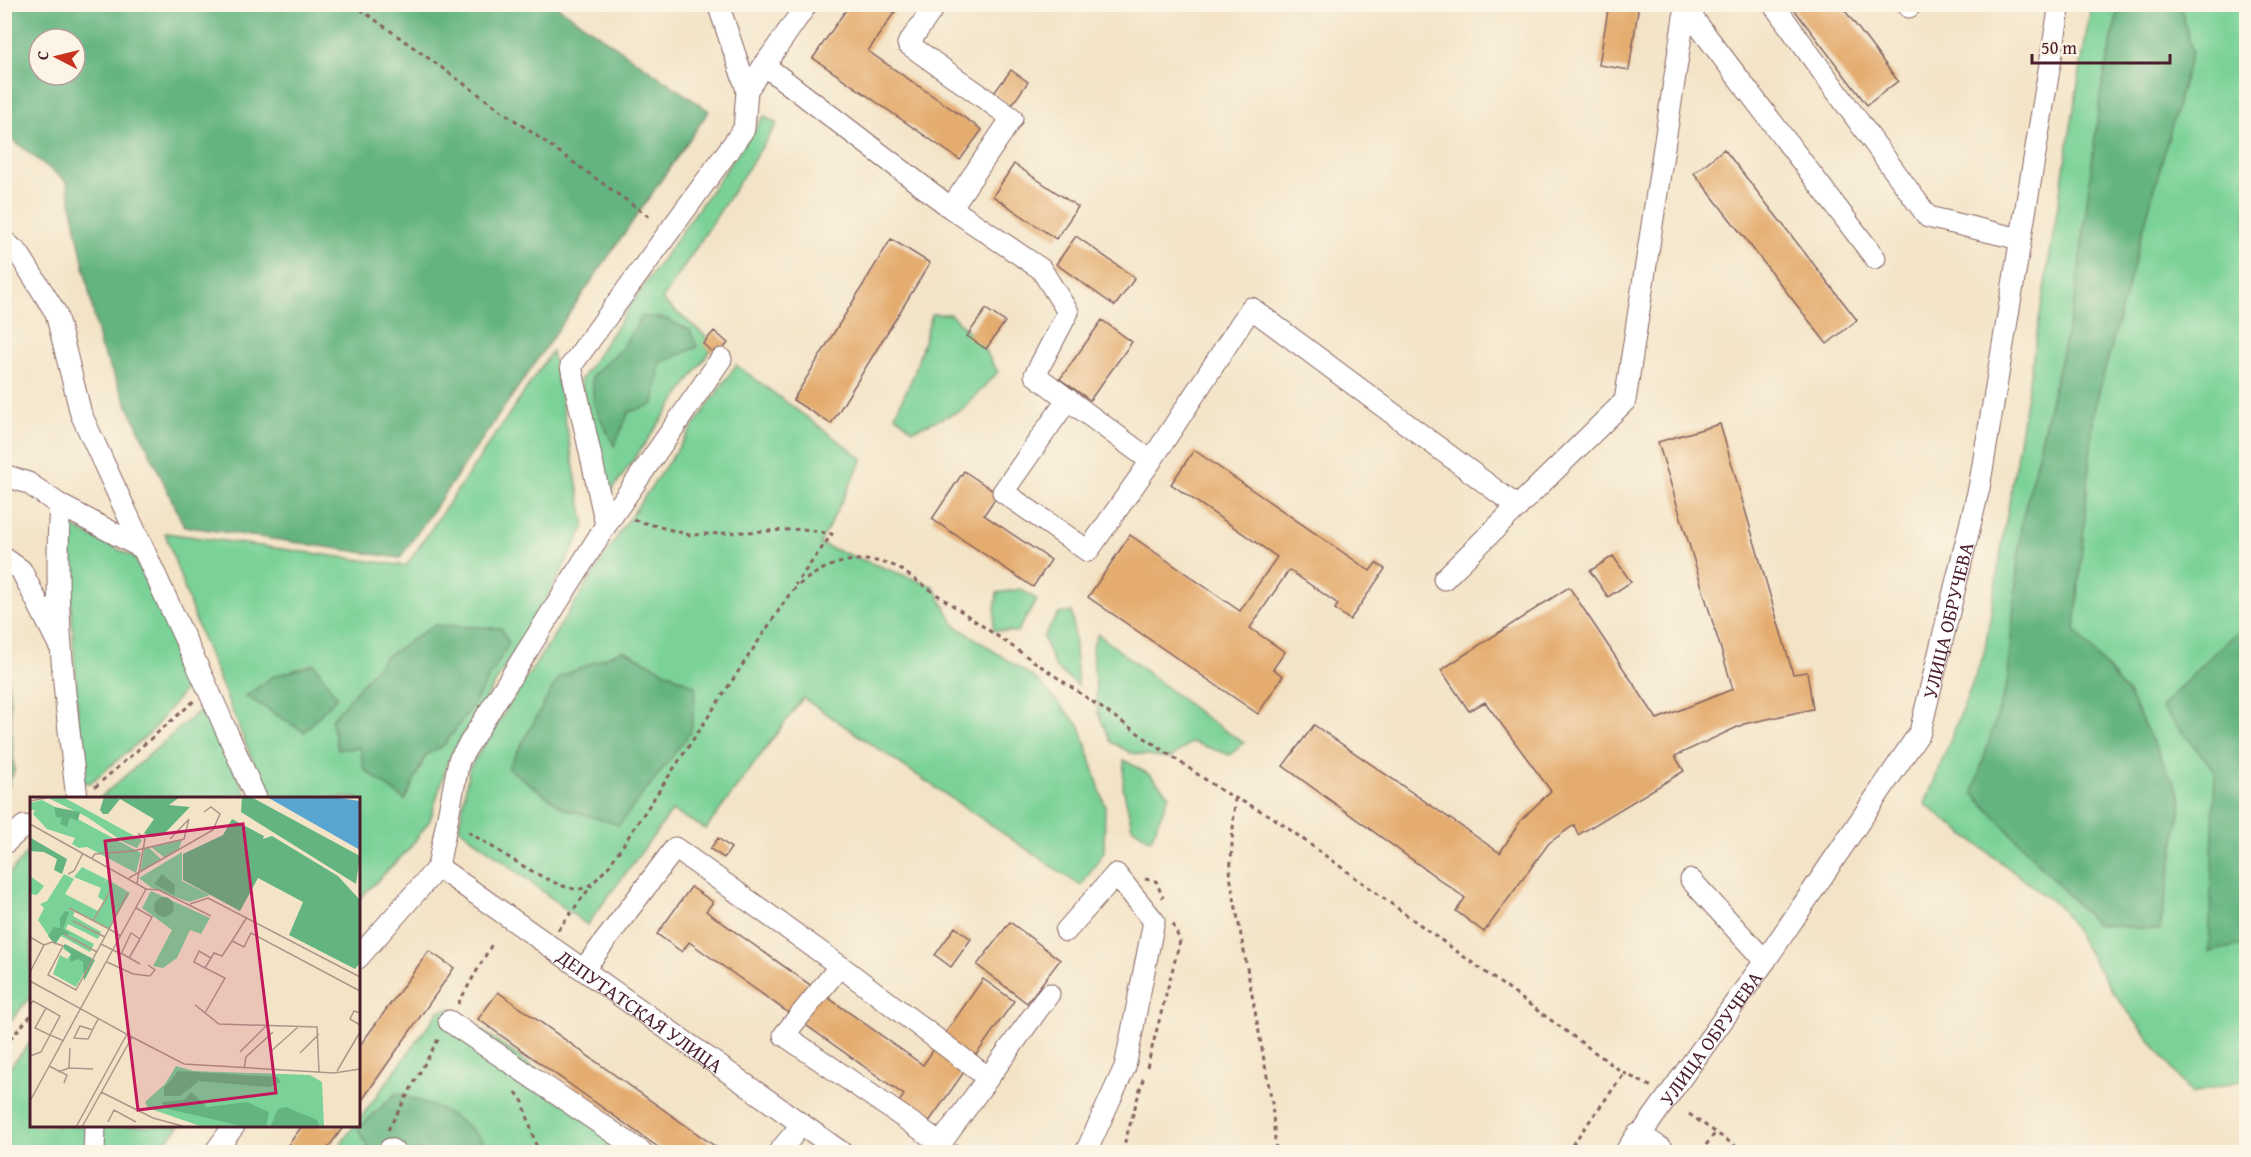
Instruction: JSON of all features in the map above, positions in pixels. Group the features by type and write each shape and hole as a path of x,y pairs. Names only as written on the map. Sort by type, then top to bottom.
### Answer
{"street":[{"path":"610,520 570,366 744,129 747,90 718,4"},
{"path":"747,90 807,4"},
{"path":"936,4 908,44 1012,118 951,208"},
{"path":"1773,4 1928,217 2020,239"},
{"name":"УЛИЦА ОБРУЧЕВА","path":"1643,1147 1920,732 1978,488 2060,4"},
{"path":"1686,7 1875,258"},
{"path":"1444,579 1625,401 1686,7"},
{"path":"764,65 951,208 1041,269 1068,312 1035,375 1151,461"},
{"path":"4,241 19,254 56,313 81,414 256,797"},
{"path":"1068,399 1003,492 1088,551 1151,461 1251,308 1518,507"},
{"path":"360,952 365,938 438,867 459,760 610,520 721,359"},
{"path":"4,475 28,483 60,505 142,548"},
{"path":"60,505 57,547 63,684 84,795"},
{"path":"4,558 21,570 62,651"},
{"path":"4,844 24,826 30,828"},
{"path":"584,969 675,848 840,966 987,1077"},
{"name":"ДЕПУТАТСКАЯ УЛИЦА","path":"438,867 842,1152"},
{"path":"1066,931 1116,874 1154,921 1125,1067 1086,1152"},
{"path":"1691,880 1766,961"},
{"path":"840,966 784,1035 939,1148 987,1077 1049,993"},
{"path":"449,1021 642,1152"},
{"path":"779,1152 802,1124"},
{"path":"94,1127 94,1152"},
{"path":"215,1152 233,1127"}],"path":[{"path":"353,4 651,218"},
{"path":"549,944 593,882 609,866 791,591 832,534 803,529 690,535 610,520"},
{"path":"791,591 810,574 830,565 853,560 871,560 897,567 1235,798 1271,816 1625,1073 1654,1088"},
{"path":"84,795 208,689"},
{"path":"1235,798 1230,876 1272,1102 1276,1152"},
{"path":"468,832 556,884 582,889 593,882"},
{"path":"390,1145 449,1021 492,944"},
{"path":"4,1046 30,1016"},
{"path":"1567,1152 1625,1073"},
{"path":"516,1092 523,1102 538,1152"},
{"path":"1689,1114 1744,1152"},
{"path":"1706,1145 1716,1132"}],"green space":[{"path":"7,5 555,5 709,111 400,558 184,526 100,346 67,182 5,134 4,8"},
{"path":"2091,5 2246,5 2246,1079 2191,1094 2113,992 2062,909 1925,804 1984,654"},
{"path":"2119,5 2180,5 2192,51 2094,410 2075,630 2129,695 2182,800 2160,930 2095,924 1973,793 2007,684 2021,525 2076,293 2100,96"},
{"path":"764,116 777,124 662,300 715,344 610,493 580,381 640,291"},
{"path":"932,314 950,314 979,341 998,372 962,410 913,430 895,415 914,374"},
{"path":"642,316 666,319 690,330 697,347 660,363 654,404 629,412 614,446 594,405 592,376 622,348"},
{"path":"552,351 585,526 546,600 449,758 430,820 409,849 360,898 360,797 268,797 199,630 165,533 406,566"},
{"path":"736,365 863,459 820,544 933,586 955,625 1037,680 1080,726 1105,806 1104,852 1081,886 803,698 706,829 672,811 587,925 459,828 469,768 622,529"},
{"path":"66,524 134,557 195,677 151,732 90,783 82,782"},
{"path":"1021,589 1037,600 1017,632 993,630 997,593"},
{"path":"1072,612 1078,686 1055,667 1043,637 1058,614"},
{"path":"434,625 501,628 509,643 471,709 444,745 426,755 405,800 364,769 360,748 338,749 331,720 384,658"},
{"path":"2246,626 2246,944 2209,952 2215,771 2161,707 2217,650"},
{"path":"1098,634 1202,715 1244,743 1230,755 1192,742 1170,758 1131,753 1111,742 1098,713 1092,648"},
{"path":"623,650 696,687 691,732 619,825 563,808 508,768 559,677"},
{"path":"314,664 337,697 304,732 246,696 272,677"},
{"path":"5,673 8,677 14,771 5,794"},
{"path":"199,711 218,728 248,797 101,797"},
{"path":"1124,760 1150,775 1169,795 1151,840 1132,827 1123,788"},
{"path":"30,851 30,997 5,1028 5,879"},
{"path":"452,1008 649,1152 335,1152 353,1127 360,1127 360,1119 439,1011"},
{"path":"30,1043 30,1127 178,1127 158,1152 5,1152 5,1073"},
{"path":"396,1093 450,1114 461,1121 493,1152 404,1152 368,1148 358,1129"}],"building":[{"path":"850,4 900,4 868,51 982,130 960,160 813,58"},
{"path":"1609,4 1639,4 1629,70 1599,65"},
{"path":"1790,4 1840,4 1898,81 1867,105"},
{"path":"1011,70 1028,82 1011,106 994,93"},
{"path":"1724,149 1857,320 1827,344 1694,173"},
{"path":"1014,164 1078,207 1056,239 993,196"},
{"path":"1076,236 1135,278 1115,306 1056,264"},
{"path":"891,239 930,263 831,424 793,400"},
{"path":"4,295 12,300 4,310"},
{"path":"986,309 1005,322 986,349 967,336"},
{"path":"1102,320 1132,342 1090,400 1060,379"},
{"path":"714,331 728,343 717,356 703,344"},
{"path":"1720,424 1793,674 1807,672 1813,709 1744,724 1675,756 1684,771 1578,835 1574,825 1549,843 1484,932 1456,911 1465,898 1283,766 1314,725 1500,853 1521,820 1551,791 1485,702 1469,711 1441,670 1569,587 1657,719 1733,689 1658,442"},
{"path":"1194,450 1370,571 1376,563 1385,569 1350,620 1335,609 1338,604 1289,570 1250,628 1285,652 1273,669 1283,676 1258,714 1088,597 1130,535 1240,611 1277,557 1171,484"},
{"path":"964,471 998,494 984,515 1051,560 1033,587 932,519"},
{"path":"1613,556 1631,582 1608,597 1590,571"},
{"path":"718,838 731,848 724,858 710,849"},
{"path":"691,887 713,902 706,911 923,1065 983,979 1014,1001 926,1126 897,1105 904,1095 689,942 682,952 657,934"},
{"path":"1010,922 1060,960 1027,1003 977,965"},
{"path":"955,927 971,939 951,967 935,955"},
{"path":"429,951 454,968 360,1103 360,1045"},
{"path":"498,992 723,1152 665,1152 478,1019"},
{"path":"301,1127 343,1127 325,1152 283,1152"},
{"path":"957,1145 966,1152 951,1152"}]}
